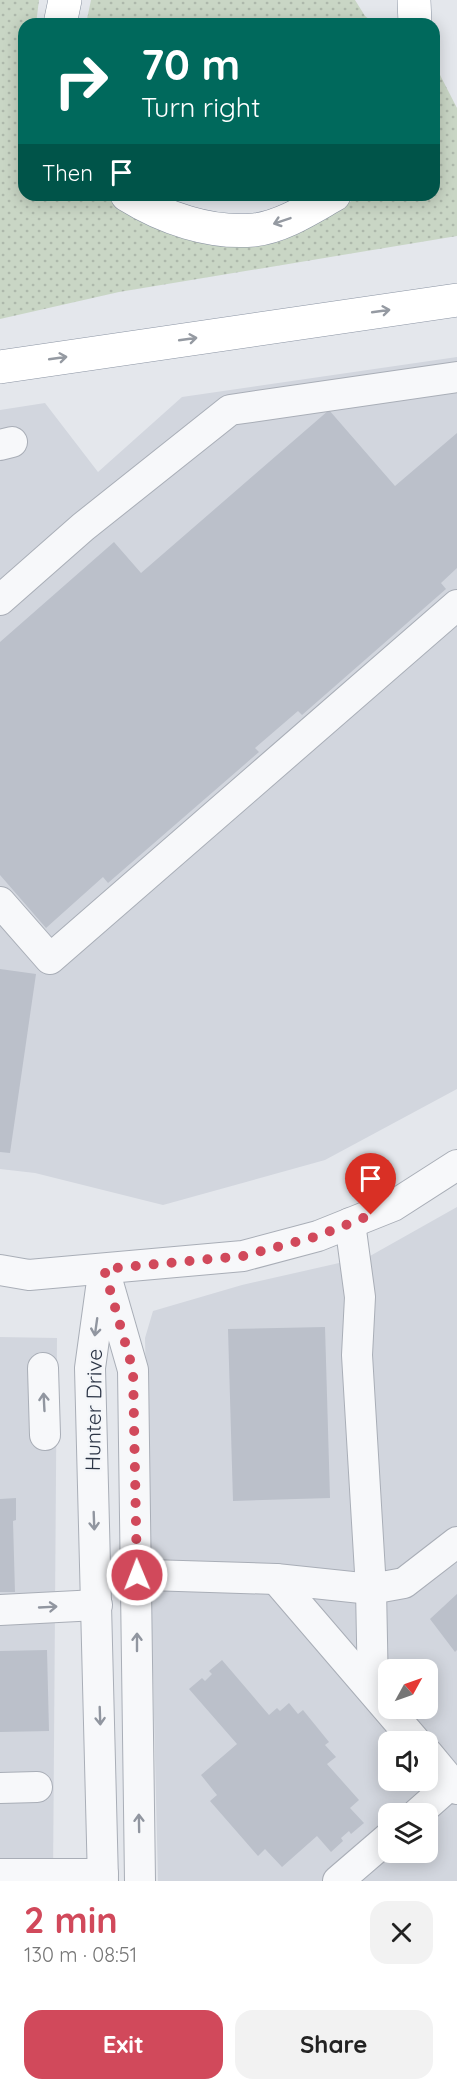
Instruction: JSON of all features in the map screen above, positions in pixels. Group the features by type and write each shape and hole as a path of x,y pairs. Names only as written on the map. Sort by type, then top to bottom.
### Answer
{"highway":[{"path":"61,18 65,0"},
{"path":"414,0 415,18"},
{"path":"138,201 171,218 213,229 256,230 297,216 323,201"},
{"path":"0,367 457,300"}],"street":[{"path":"0,600 83,527 230,410 457,377"},
{"path":"0,902 50,959 457,604"},
{"path":"0,1270 29,1275 243,1256 318,1236 393,1206 457,1165"},
{"path":"350,1223 360,1297 357,1355 370,1589 373,1691"},
{"name":"Hunter Drive","path":"103,1877 90,1368 104,1269"},
{"name":"Hunter Drive","path":"104,1269 133,1370 140,1881"},
{"path":"43,1368 45,1435"},
{"path":"96,1574 276,1579 370,1589 404,1583 457,1542"},
{"path":"276,1579 407,1731"},
{"path":"0,1610 97,1605"},
{"path":"432,1803 455,1786 438,1766"},
{"path":"0,1788 38,1787"},
{"path":"338,1881 378,1847"},
{"path":"0,1874 103,1877"}],"shaded area":[{"path":"457,357 457,1089 325,1160 163,1205 35,1173 0,1169 0,410 45,403 98,472 182,397"},
{"path":"457,1207 457,1881 158,1881 145,1338 153,1311 242,1285 370,1256"},
{"path":"0,1337 57,1338 53,1881 0,1881"}],"green space":[{"path":"0,0 39,0 37,18 18,18 18,201 145,201 300,230 351,201 440,201 440,75 457,108 457,236 119,292 0,319"},
{"path":"91,0 355,0 368,18 87,18"}],"building":[{"path":"329,410 395,486 457,433 457,568 441,583 446,589 302,715 298,711 255,748 259,752 108,883 103,877 46,928 0,875 0,642 114,542 141,573"},
{"path":"0,969 36,974 10,1153 0,1152"},
{"path":"325,1327 330,1498 233,1501 228,1329"},
{"path":"16,1498 16,1520 13,1521 15,1592 0,1592 0,1499"},
{"path":"457,1594 457,1650 455,1652 430,1619"},
{"path":"47,1650 49,1731 0,1732 0,1651"},
{"path":"222,1660 269,1715 277,1708 280,1711 289,1703 298,1714 303,1710 329,1742 325,1745 336,1757 327,1764 359,1800 350,1808 364,1823 351,1834 349,1831 341,1838 343,1841 331,1852 317,1836 282,1867 265,1849 258,1856 210,1801 217,1795 201,1775 237,1744 189,1689 202,1678 205,1681 212,1674 209,1671"}],"route":[{"path":"137,1575 133,1370 104,1269 243,1256 318,1236 371,1215"}]}
